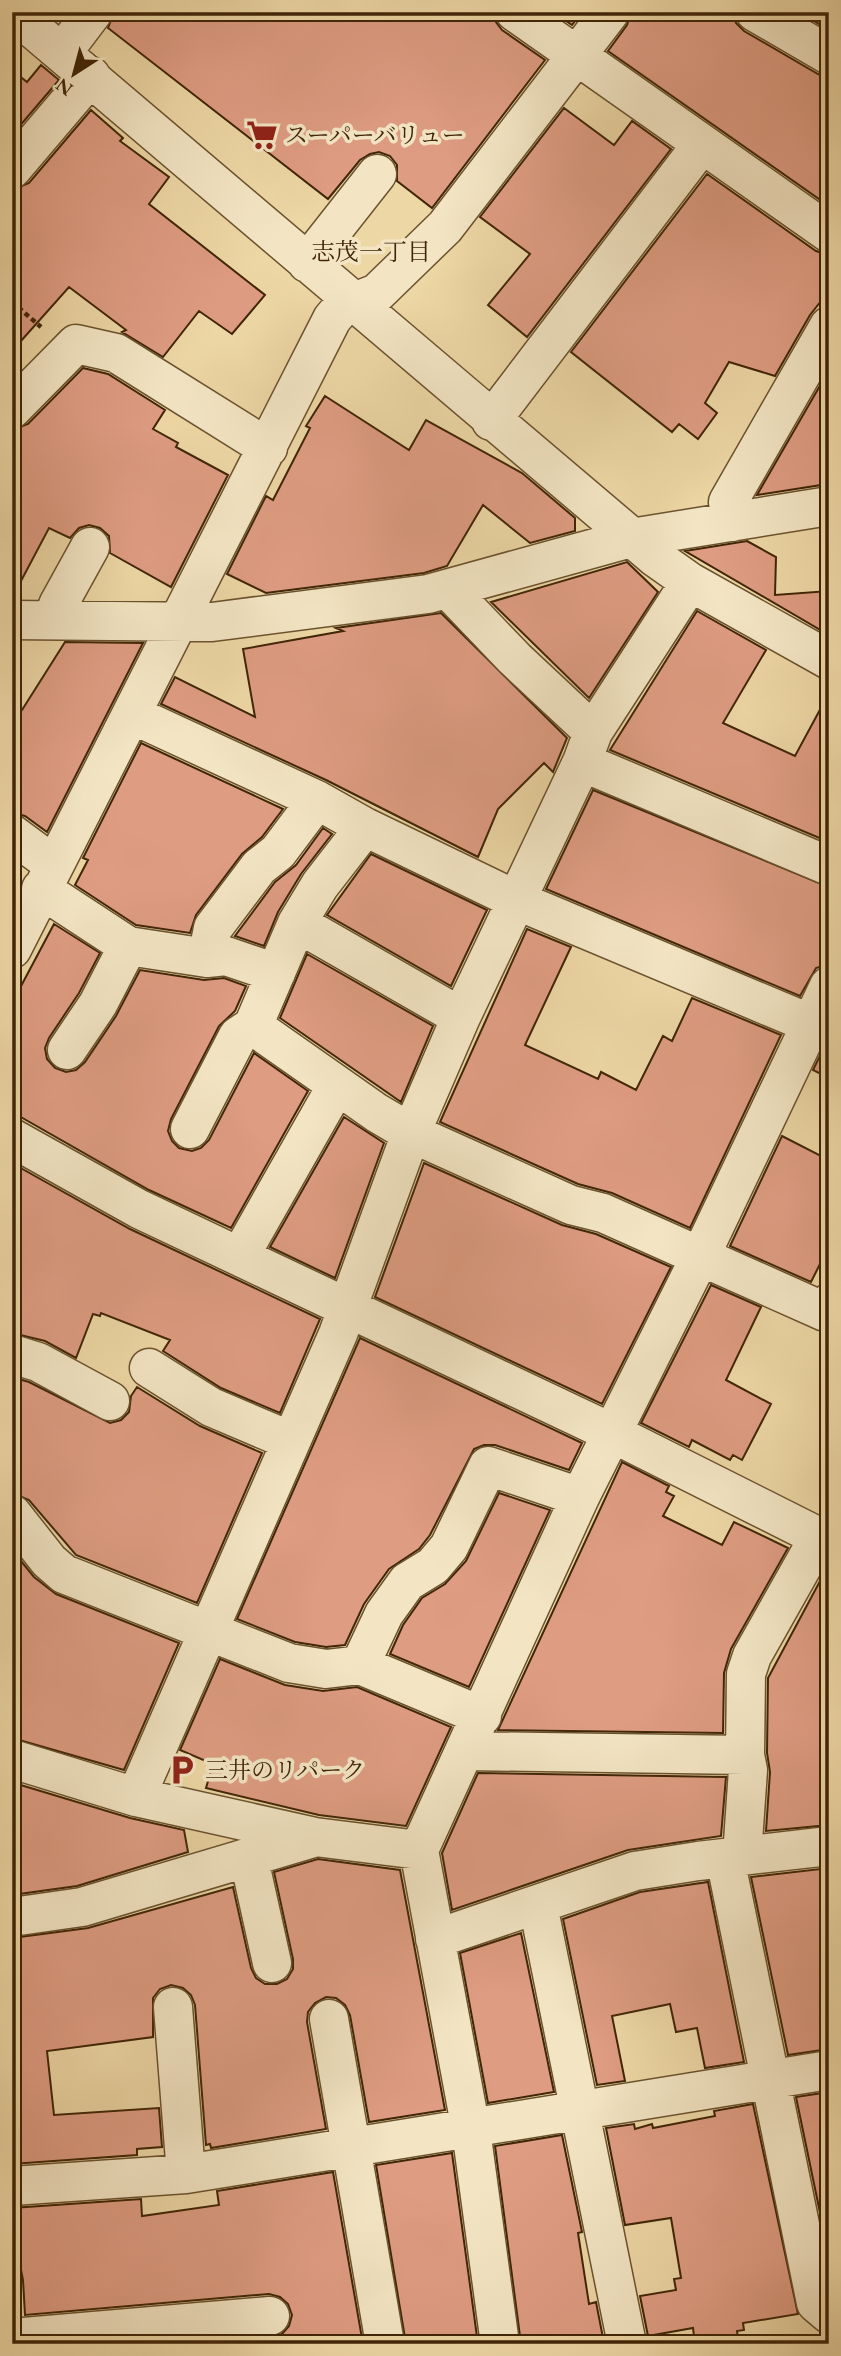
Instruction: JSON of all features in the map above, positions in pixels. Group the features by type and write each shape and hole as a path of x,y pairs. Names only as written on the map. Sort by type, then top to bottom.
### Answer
{"street":[{"path":"13,12 631,538 691,582 829,660"},
{"path":"12,169 76,64 93,12"},
{"path":"515,12 829,233"},
{"path":"12,949 332,319 342,307 377,293 444,226 610,12"},
{"path":"755,12 829,55"},
{"path":"491,421 702,144"},
{"path":"307,262 377,174"},
{"path":"732,522 727,502 829,326"},
{"path":"12,409 76,344 116,354 268,447"},
{"path":"12,620 212,622 428,594 631,538 829,506"},
{"path":"57,620 58,605 90,547"},
{"path":"136,1797 347,1307 411,1133 461,1017 518,901 587,747 691,582"},
{"path":"447,589 514,659 587,747 829,866"},
{"path":"133,715 317,800 365,827 518,901 811,1024"},
{"path":"207,958 213,928 259,867 278,852 317,800"},
{"path":"190,1129 238,1036 253,1026 297,923 320,885 365,827"},
{"path":"12,834 47,877 128,946 207,958 226,956 276,973"},
{"path":"297,923 461,1017"},
{"path":"67,1050 98,1004 128,946"},
{"path":"500,2344 471,2130 419,1850 580,1497 700,1256 829,986"},
{"path":"253,1026 411,1133 571,1205 603,1213 825,1312 829,1303"},
{"path":"240,1256 337,1085"},
{"path":"12,1138 139,1209 612,1433 824,1540 752,1656 746,1674 745,1755 748,1770 734,1857 772,2079 816,2303 829,2314"},
{"path":"12,1354 38,1362 110,1401"},
{"path":"149,1368 211,1408 291,1441"},
{"path":"360,1665 384,1614 407,1582 433,1566 449,1547 488,1466 580,1497"},
{"path":"12,1514 49,1560 64,1574 289,1663 326,1669 360,1665 482,1716"},
{"path":"466,1751 745,1755"},
{"path":"12,1759 136,1797 315,1837 419,1850"},
{"path":"12,1917 82,1907 315,1837"},
{"path":"435,1938 635,1871 829,1846"},
{"path":"249,1859 272,1963"},
{"path":"538,1905 627,2344"},
{"path":"173,2007 186,2174"},
{"path":"329,2019 385,2344"},
{"path":"12,2186 186,2174 829,2070"},
{"path":"12,2338 186,2334 270,2316"}],"building":[{"path":"114,12 494,12 496,22 502,30 545,60 432,208 397,181 397,165 390,156 379,152 360,160 328,199 108,28"},
{"path":"553,12 582,12 572,25"},
{"path":"631,12 733,12 736,23 744,31 818,74 829,77 829,206 608,51 627,25"},
{"path":"799,12 829,12 829,30"},
{"path":"41,65 59,80 12,135 12,70 27,82"},
{"path":"564,108 614,145 632,121 671,149 527,337 488,305 530,254 480,217"},
{"path":"91,110 123,138 120,141 169,177 149,204 265,295 232,334 199,311 163,357 122,332 126,330 69,287 12,351 12,190 29,183"},
{"path":"707,174 816,251 829,255 829,291 810,315 775,376 729,362 705,403 717,413 698,439 679,424 672,432 571,352"},
{"path":"83,368 108,374 165,410 153,429 178,443 176,447 228,475 171,587 110,553 109,536 100,528 89,525 79,528 70,538 49,528 12,598 12,430 28,424"},
{"path":"829,370 829,472 821,485 757,495"},
{"path":"325,396 409,450 426,420 522,473 575,518 575,531 530,543 483,505 447,566 424,573 266,593 227,574 266,496 273,500 310,428 306,426"},
{"path":"747,541 776,557 775,595 829,591 829,635 685,551"},
{"path":"627,562 658,592 589,698 491,602"},
{"path":"697,611 766,650 723,723 795,756 829,693 829,842 610,750"},
{"path":"441,613 567,738 553,772 544,763 498,809 478,857 326,780 161,704 175,677 255,717 243,649 343,631 336,628"},
{"path":"65,642 143,643 47,832 25,816 12,813 12,705 22,710"},
{"path":"141,743 283,809 262,837 242,854 196,915 190,933 136,925 75,885 88,860 83,858"},
{"path":"593,790 829,887 829,964 816,968 800,996 546,889"},
{"path":"323,828 332,834 301,874 278,912 264,946 235,936 275,882 296,865"},
{"path":"371,854 487,910 451,986 327,915"},
{"path":"54,924 100,953 45,1048 47,1059 55,1068 66,1072 76,1070 85,1062 116,1016 140,970 204,980 224,978 246,986 235,1011 219,1026 171,1119 168,1131 179,1148 192,1151 201,1148 209,1140 254,1053 308,1091 231,1228 149,1190 12,1112 12,1003"},
{"path":"527,929 571,947 525,1045 598,1079 601,1072 636,1090 663,1036 672,1041 692,998 781,1035 690,1228 612,1193 578,1184 440,1122"},
{"path":"307,954 433,1026 401,1102 280,1018"},
{"path":"829,1037 829,1078 813,1070"},
{"path":"344,1117 384,1143 335,1278 270,1247"},
{"path":"782,1136 829,1160 829,1246 811,1282 730,1246"},
{"path":"424,1163 562,1225 596,1234 671,1267 602,1404 375,1297"},
{"path":"17,1166 130,1229 320,1319 280,1413 221,1388 163,1351 170,1340 101,1313 100,1316 93,1314 76,1358 45,1341 12,1333 12,1178"},
{"path":"711,1285 761,1307 726,1380 771,1404 742,1460 733,1455 730,1460 692,1440 689,1447 641,1423"},
{"path":"360,1338 582,1443 569,1470 495,1445 474,1449 430,1535 419,1549 389,1569 364,1604 345,1645 326,1647 295,1642 237,1619"},
{"path":"12,1377 29,1382 110,1423 121,1420 129,1412 131,1396 137,1387 200,1426 262,1453 197,1603 76,1555 29,1500 12,1493"},
{"path":"622,1462 669,1486 666,1492 674,1496 663,1516 722,1545 734,1522 788,1548 731,1649 724,1673 723,1733 498,1730"},
{"path":"499,1493 550,1510 469,1687 390,1654 403,1625 422,1598 445,1584 466,1561"},
{"path":"12,1550 34,1577 56,1594 179,1643 124,1770 12,1738"},
{"path":"826,1570 829,1572 829,1825 766,1831 770,1772 767,1753 768,1678"},
{"path":"220,1659 285,1685 323,1691 357,1687 451,1727 406,1826 319,1815 206,1788 213,1764 180,1750"},
{"path":"478,1773 726,1777 721,1836 628,1850 452,1910 442,1853"},
{"path":"14,1783 130,1818 184,1830 188,1852 77,1886 12,1895"},
{"path":"318,1859 400,1870 445,2110 369,2122 350,2015 345,2005 336,1998 326,1997 315,2003 308,2012 307,2022 326,2129 211,2148 210,2144 206,2145 195,2005 191,1995 183,1988 171,1985 160,1989 153,1998 153,2037 47,2051 54,2115 159,2108 162,2147 137,2149 137,2155 12,2164 12,1938 88,1928 233,1887 251,1968 256,1978 265,1984 277,1984 287,1979 293,1969 293,1959 274,1872"},
{"path":"829,1868 829,2049 788,2055 751,1877"},
{"path":"708,1882 744,2062 705,2068 697,2028 676,2032 670,2004 612,2016 625,2081 597,2085 563,1919 640,1892"},
{"path":"521,1933 554,2092 488,2103 460,1953"},
{"path":"829,2092 829,2256 796,2097"},
{"path":"753,2104 798,2314 743,2323 744,2330 737,2331 739,2344 695,2344 693,2328 648,2336 640,2296 676,2290 674,2279 681,2278 671,2218 625,2225 606,2128 634,2124 635,2129 652,2124 653,2128 715,2116 714,2111"},
{"path":"562,2135 582,2232 578,2233 589,2304 596,2302 604,2343 521,2344 495,2146"},
{"path":"452,2153 478,2344 406,2344 376,2165"},
{"path":"333,2172 363,2344 285,2344 284,2340 237,2344 237,2341 273,2338 282,2334 289,2326 292,2315 288,2304 280,2297 269,2294 25,2315 23,2280 15,2239 12,2239 12,2208 141,2199 142,2216 219,2205 217,2191"}],"place":[{"name":"スーパーバリュー","path":"262,135"},
{"name":"三井のリパーク","path":"182,1770"}],"district":[{"name":"志茂一丁目","path":"371,252"}]}
